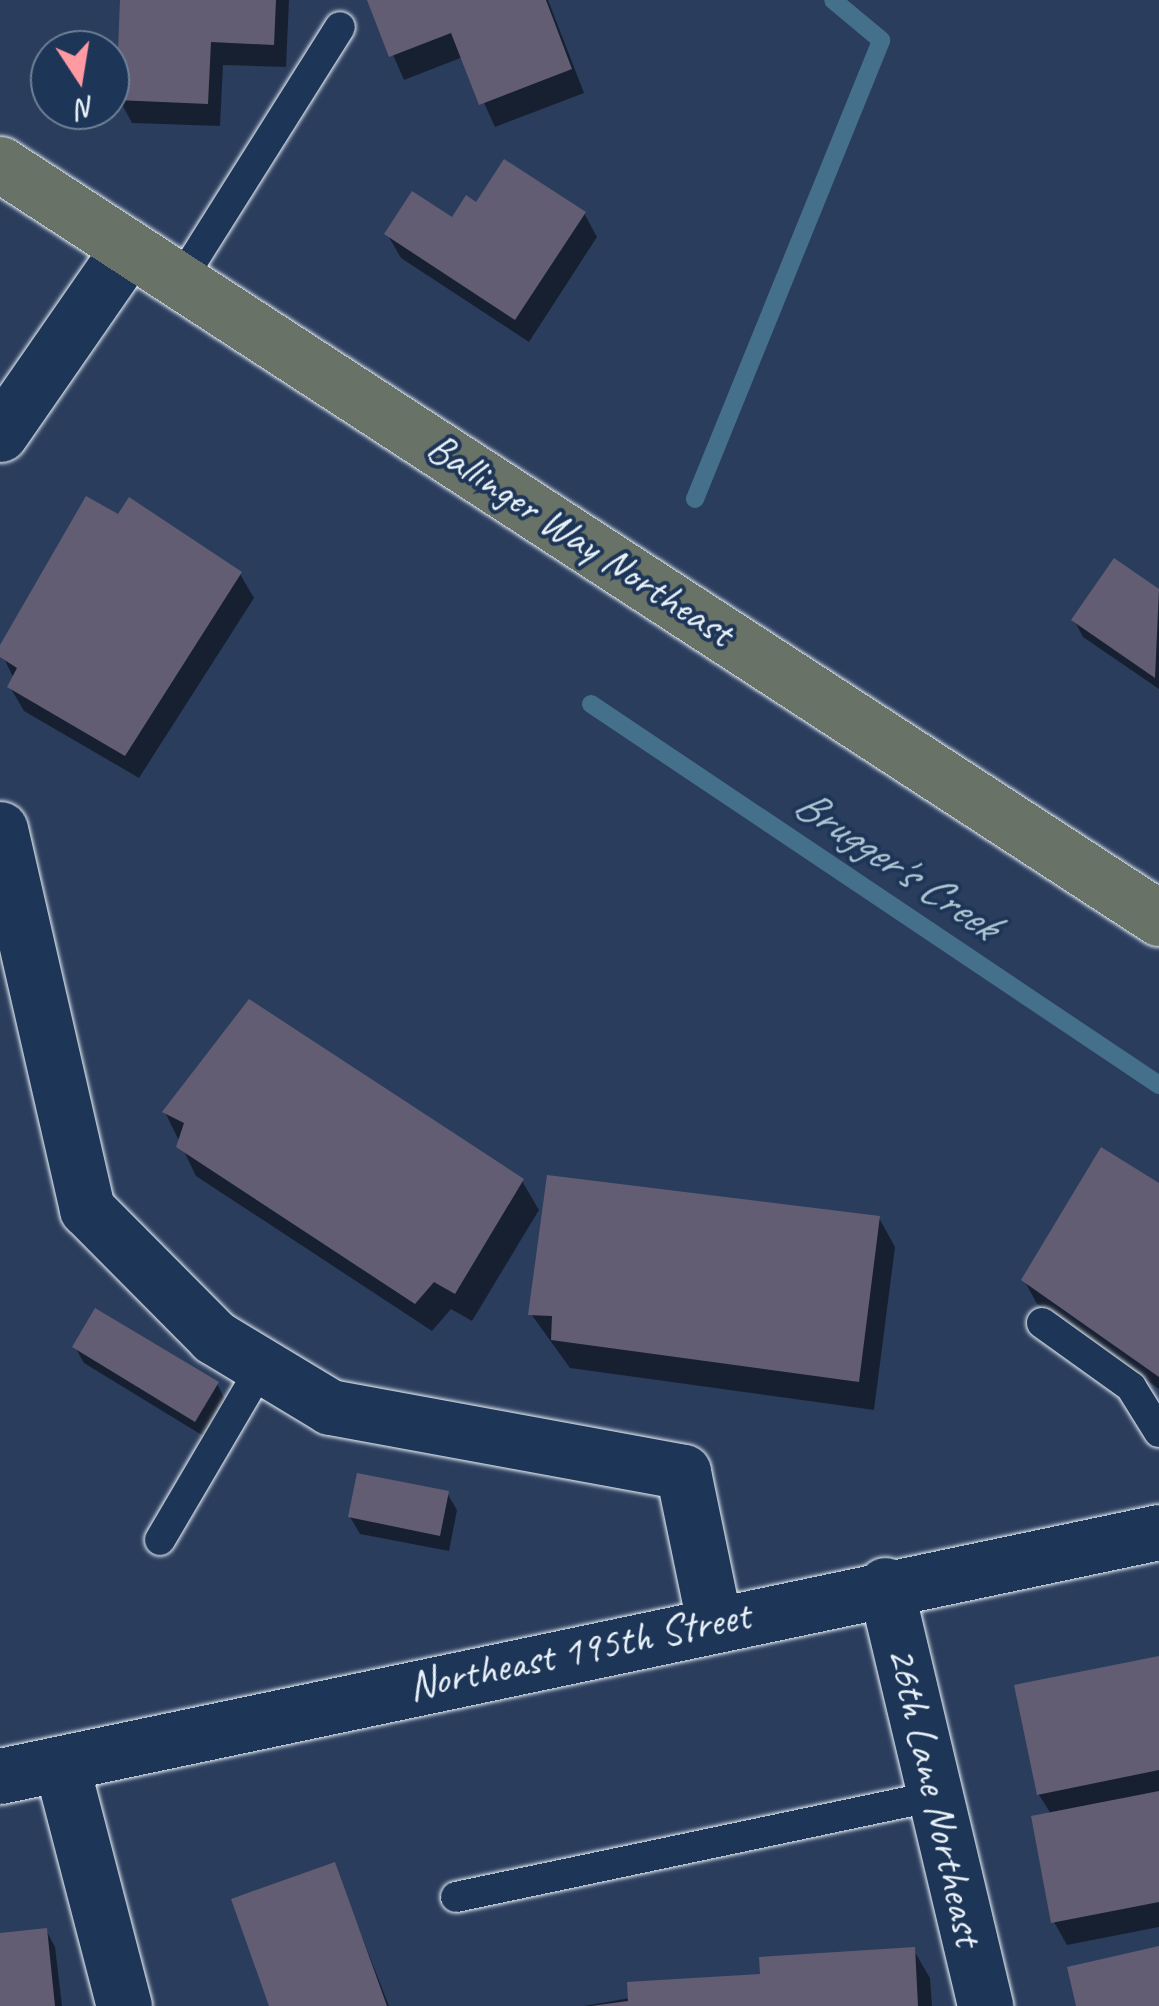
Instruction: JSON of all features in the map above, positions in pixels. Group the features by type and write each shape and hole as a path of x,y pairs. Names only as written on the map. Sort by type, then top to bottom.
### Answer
{"main road":[{"name":"Ballinger Way Northeast","path":"0,164 1159,918"}],"street":[{"path":"0,434 129,248"},
{"path":"0,829 86,1209 214,1338 330,1407 683,1472 714,1622"},
{"name":"Northeast 195th Street","path":"0,1776 885,1586 1159,1532"},
{"name":"26th Lane Northeast","path":"885,1586 986,2006"},
{"path":"60,1764 124,2006"}],"lane":[{"path":"180,281 340,26"},
{"path":"1042,1323 1131,1387 1159,1432"},
{"path":"160,1540 262,1366"},
{"path":"456,1897 935,1796"}],"building":[{"path":"120,0 276,0 274,45 211,42 208,104 130,101 130,30 119,30"},
{"path":"367,0 546,0 572,69 479,105 451,33 389,57"},
{"path":"504,159 586,212 515,320 384,234 412,191 452,217 466,195 476,202"},
{"path":"86,496 118,514 129,497 242,572 125,756 7,687 17,668 0,657 0,645"},
{"path":"1114,558 1159,589 1155,678 1071,620"},
{"path":"249,999 524,1179 455,1294 434,1282 415,1304 176,1147 184,1123 162,1112"},
{"path":"1101,1147 1159,1183 1159,1377 1021,1280"},
{"path":"547,1175 880,1216 859,1382 551,1340 552,1316 528,1315"},
{"path":"95,1308 219,1382 195,1422 72,1347"},
{"path":"357,1473 449,1491 440,1536 348,1517"},
{"path":"1159,1656 1159,1770 1037,1795 1014,1685"},
{"path":"1159,1791 1159,1902 1051,1923 1031,1816"},
{"path":"335,1862 387,2006 269,2006 231,1899"},
{"path":"47,1928 55,2006 0,2006 0,1933"},
{"path":"1159,1946 1159,2006 1076,2006 1067,1967"},
{"path":"915,1947 918,2006 591,2006 628,2001 627,1982 760,1974 759,1957"}],"waterway":[{"name":"Brugger's Creek","path":"695,499 881,40 833,0"},
{"name":"Brugger's Creek","path":"591,704 1159,1085"}]}
